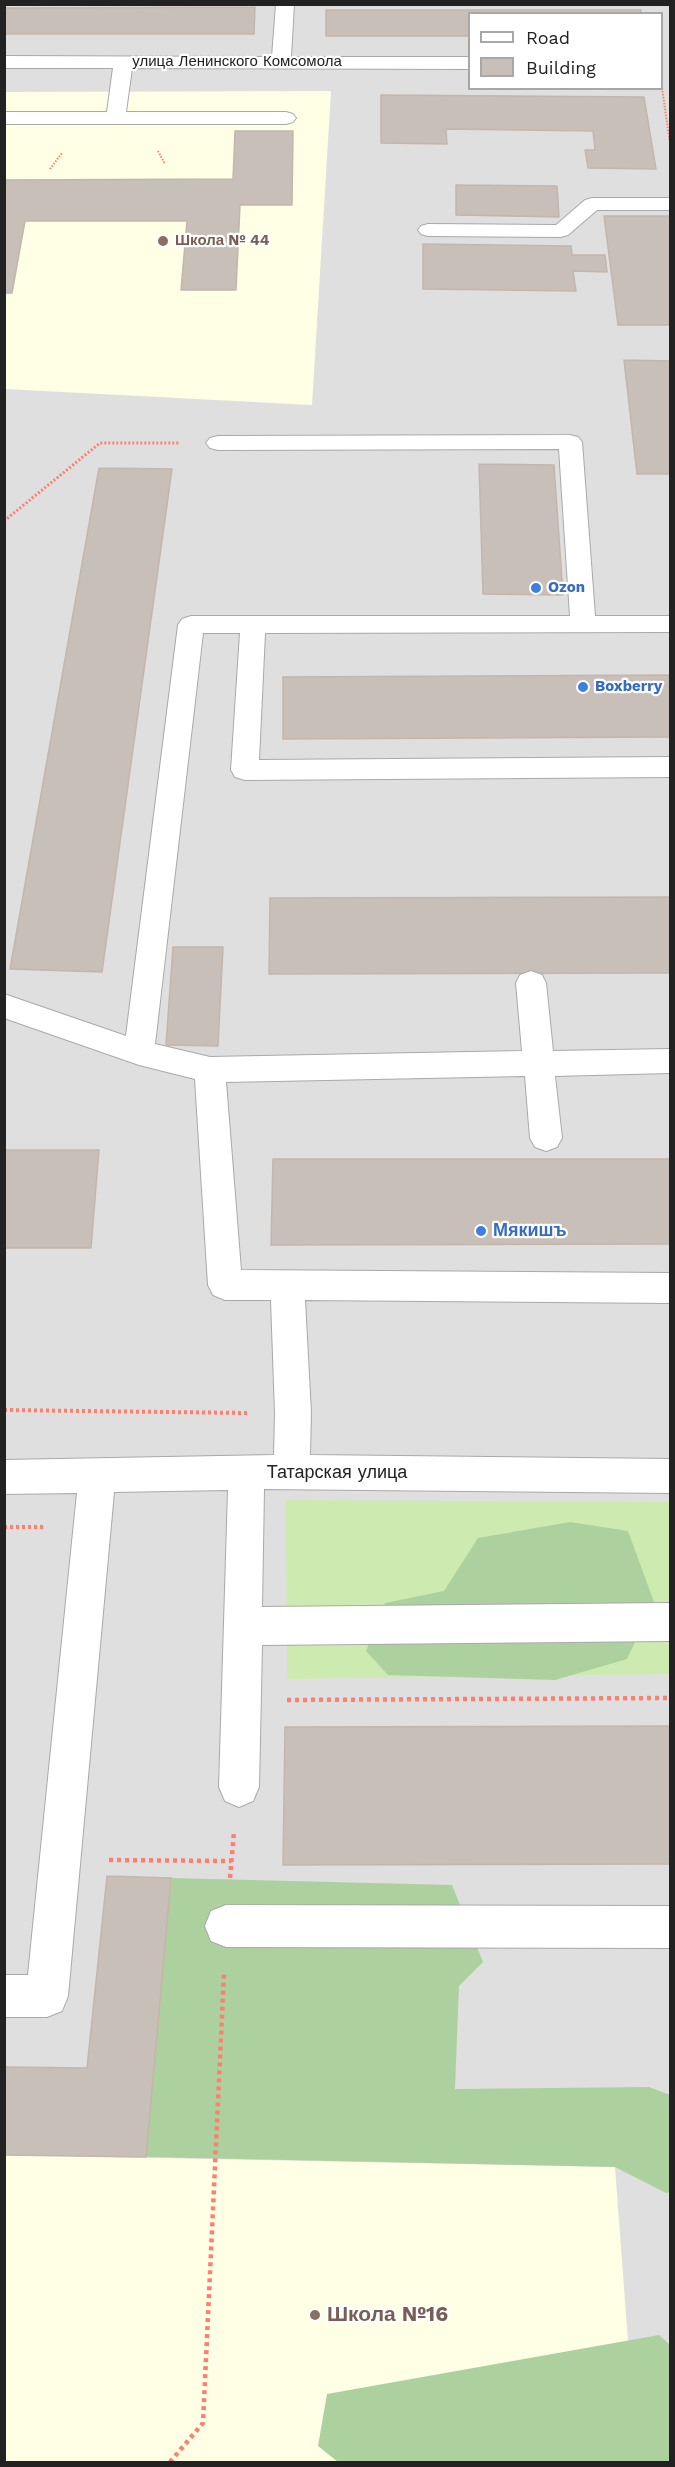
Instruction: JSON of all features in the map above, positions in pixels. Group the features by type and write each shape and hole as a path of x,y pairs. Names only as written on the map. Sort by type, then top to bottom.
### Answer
{"street":[{"path":"281,63 285,4"},
{"name":"улица Ленинского Комсомола","path":"4,62 468,63"},
{"path":"116,118 123,62"},
{"path":"4,118 286,118"},
{"path":"428,230 561,231 592,204 670,204"},
{"path":"218,443 570,442 584,624"},
{"path":"139,1053 191,625 670,624"},
{"path":"253,625 245,770 670,767"},
{"path":"531,983 546,1138"},
{"path":"4,1006 139,1053 210,1070 670,1060"},
{"path":"210,1070 225,1285 670,1288"},
{"path":"287,1285 293,1413 292,1472"},
{"name":"Татарская улица","path":"4,1477 292,1472 670,1476"},
{"path":"239,1786 246,1473"},
{"path":"4,1995 48,1996 97,1477"},
{"path":"243,1626 670,1622"},
{"path":"226,1926 670,1927"}],"path":[{"path":"662,90 670,143"},
{"path":"4,521 100,442 218,443"},
{"path":"4,1410 293,1413"},
{"path":"241,1700 670,1698"},
{"path":"170,2463 203,2423 226,1926 239,1786"},
{"path":"60,1860 231,1861"}],"shaded area":[{"path":"5,5 670,5 670,2462 5,2462"},
{"name":"Школа № 44","path":"331,91 312,405 5,389 4,92"},
{"name":"Школа №16","path":"5,2155 615,2167 637,2462 5,2462"}],"green space":[{"path":"286,1500 670,1502 670,1674 287,1679"},
{"path":"570,1522 628,1531 654,1602 627,1659 555,1680 388,1675 366,1651 385,1603 444,1591 478,1538"},
{"path":"171,1878 452,1885 483,1962 459,1986 455,2089 649,2087 670,2095 670,2192 666,2193 615,2167 146,2157"},
{"path":"659,2335 670,2345 670,2462 338,2462 318,2446 327,2394"}],"building":[{"path":"255,7 254,34 4,34 4,8"},
{"path":"326,10 641,10 641,12 468,12 468,36 326,36"},
{"path":"381,95 644,97 656,169 588,168 585,150 595,150 593,131 446,129 447,144 381,143"},
{"path":"235,131 293,131 292,205 240,205 236,290 181,290 187,221 25,221 12,293 4,293 4,180 233,179"},
{"path":"456,185 557,186 559,217 456,215"},
{"path":"604,216 670,216 670,325 618,325"},
{"path":"423,244 571,246 572,255 605,255 607,272 573,271 576,291 423,289"},
{"path":"624,360 670,361 670,474 637,474"},
{"path":"479,464 554,465 563,595 483,594"},
{"path":"99,468 172,469 102,972 10,969"},
{"path":"670,675 670,737 283,739 283,677"},
{"path":"670,897 670,973 269,974 270,898"},
{"path":"173,947 223,947 218,1046 166,1045"},
{"path":"4,1150 99,1150 91,1248 4,1248"},
{"path":"273,1159 670,1159 670,1244 271,1245"},
{"path":"670,1726 670,1864 283,1865 285,1727"},
{"path":"107,1876 171,1878 146,2157 4,2155 4,2067 87,2068"}],"place":[{"name":"Школа № 44","path":"163,241"},
{"name":"Ozon","path":"536,588"},
{"name":"Boxberry","path":"583,687"},
{"name":"Мякишъ","path":"481,1231"},
{"name":"Школа №16","path":"315,2315"}]}
